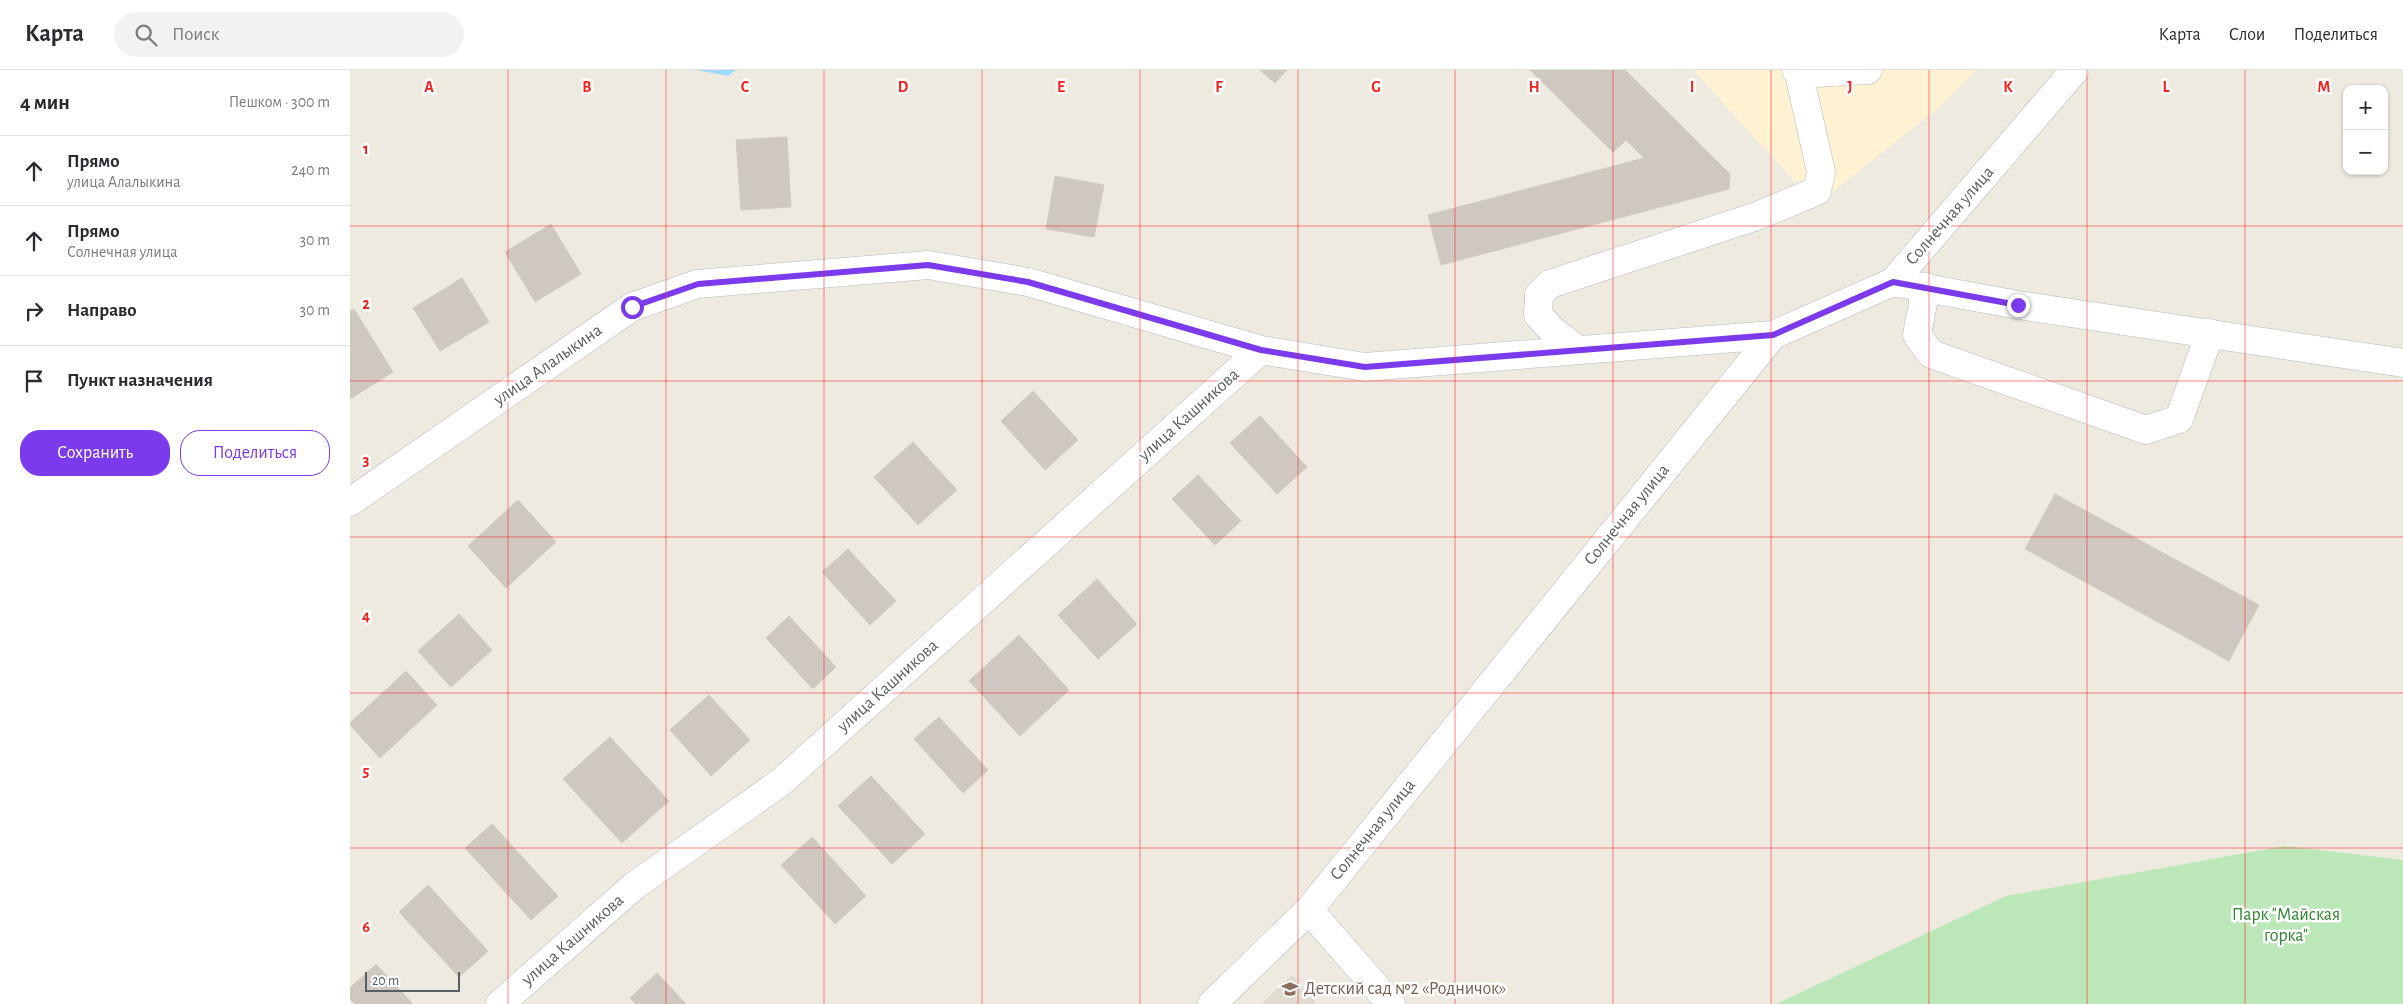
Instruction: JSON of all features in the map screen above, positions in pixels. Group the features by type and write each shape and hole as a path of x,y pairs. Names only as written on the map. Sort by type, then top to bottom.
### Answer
{"street":[{"path":"1578,350 1552,330 1538,316 1539,295 1550,284 1757,216 1816,191 1822,172 1797,72 1868,70"},
{"name":"Солнечная улица","path":"1212,1004 1309,910 1773,335 1893,282 2075,70"},
{"name":"улица Алалыкина","path":"351,506 632,307 698,284 928,265 1028,282 1261,350 1365,367 1773,335"},
{"path":"1893,282 2018,305 2403,363"},
{"path":"1926,288 1917,335 1930,354 2146,430 2179,419 2210,333"},
{"name":"улица Кашникова","path":"500,1004 634,886 781,782 1261,350"},
{"path":"1309,910 1391,1004"}],"shaded area":[{"path":"1693,70 1976,70 1937,109 1816,205"},
{"name":"Детский сад №2 «Родничок»","path":"1292,975 1317,1004 1261,1004"}],"green space":[{"name":"Парк \"Майская горка\"","path":"2285,846 2403,860 2403,1004 1776,1004 2006,896"}],"water":[{"path":"697,70 736,70 728,76"}],"building":[{"path":"1260,70 1287,70 1275,83"},
{"path":"1530,70 1625,70 1730,174 1729,189 1441,265 1428,215 1644,158 1626,140 1613,152"},
{"path":"787,137 791,207 741,210 736,140"},
{"path":"1055,176 1104,185 1094,237 1046,229"},
{"path":"551,224 581,274 535,302 505,252"},
{"path":"462,278 489,322 440,351 413,308"},
{"path":"354,309 393,372 350,399 350,311"},
{"path":"1033,391 1078,440 1045,470 1001,421"},
{"path":"1260,416 1307,467 1277,494 1230,443"},
{"path":"913,442 957,490 918,525 874,477"},
{"path":"1198,475 1241,521 1215,545 1172,499"},
{"path":"2055,494 2259,605 2229,661 2025,549"},
{"path":"518,500 556,542 506,588 468,546"},
{"path":"848,549 896,601 870,625 822,572"},
{"path":"1097,579 1137,624 1098,659 1058,615"},
{"path":"459,614 492,650 451,687 418,651"},
{"path":"789,616 836,667 813,689 766,638"},
{"path":"1019,635 1069,690 1020,736 969,681"},
{"path":"406,671 437,705 380,758 350,723"},
{"path":"709,695 750,740 711,776 670,730"},
{"path":"939,717 988,770 963,793 914,739"},
{"path":"610,737 669,801 622,843 563,779"},
{"path":"871,776 925,834 892,864 838,806"},
{"path":"492,824 558,896 531,920 465,848"},
{"path":"812,837 866,896 835,924 781,865"},
{"path":"428,885 488,951 459,977 399,912"},
{"path":"376,964 413,1004 355,1004 350,999 350,988"},
{"path":"657,973 686,1004 636,1004 630,998"}],"place":[{"name":"Детский сад №2 «Родничок»","path":"1290,989"}],"route":[{"path":"632,307 698,284 928,265 1028,282 1261,350 1365,367 1773,335 1893,282 2018,305"}]}
